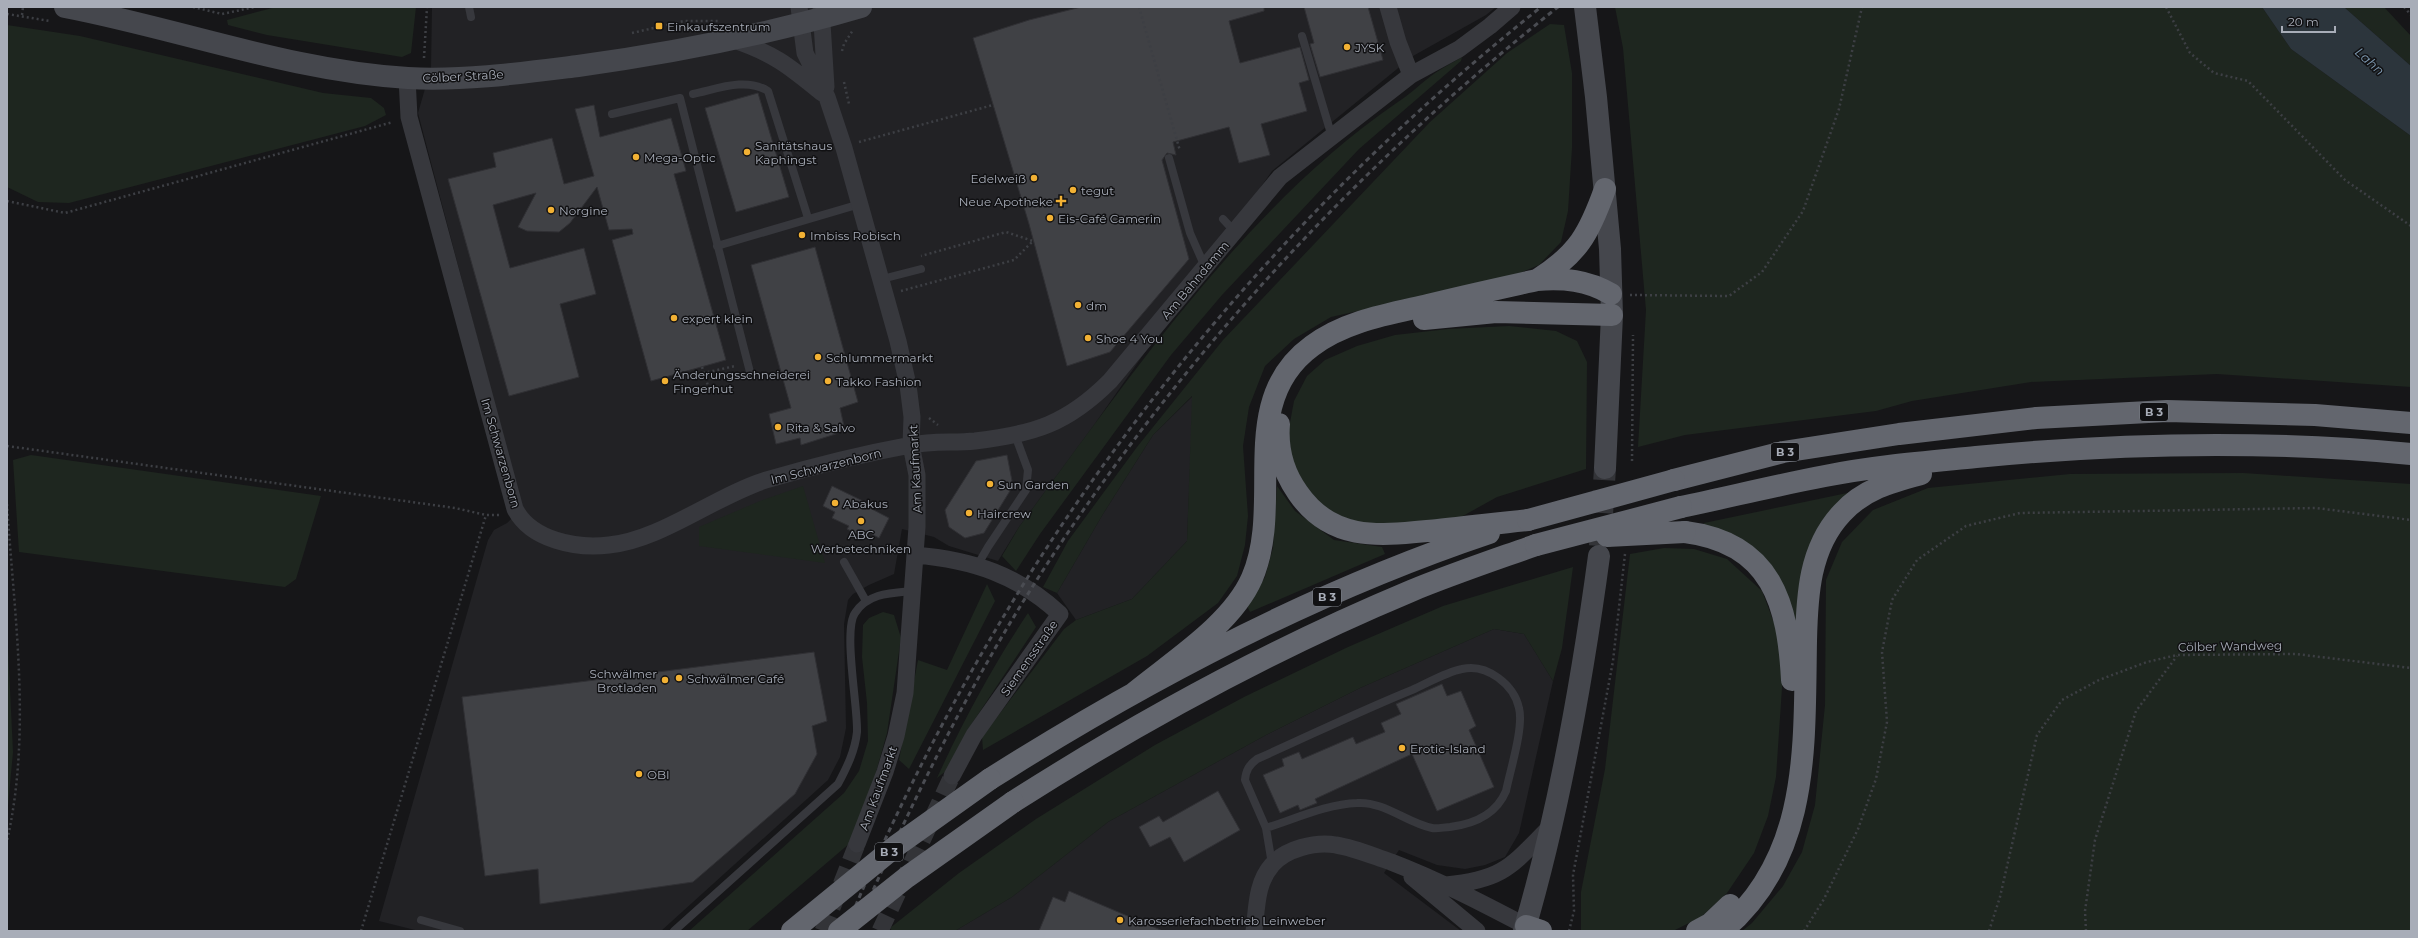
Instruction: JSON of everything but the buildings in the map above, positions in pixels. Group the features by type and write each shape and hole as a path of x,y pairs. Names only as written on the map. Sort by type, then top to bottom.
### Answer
{"highway":[{"path":"1537,280 1559,265 1583,239 1592,223 1605,189"},
{"path":"1134,692 1221,622 1239,600 1252,579 1259,562 1266,524 1265,438 1268,415 1283,379 1301,355 1325,337 1377,317 1537,280 1574,280 1599,287 1612,304"},
{"path":"1528,520 1381,536 1352,532 1338,526 1313,510 1303,500 1286,472 1281,457 1279,436 1282,410 1287,394 1304,367 1316,357 1342,340 1377,326 1460,314 1612,304"},
{"name":"B 3","path":"792,931 896,846 990,779 1063,733 1134,692 1276,621 1353,586 1437,551 1528,520 1783,452 1898,434 2036,418 2167,412 2315,415 2411,423"},
{"name":"B 3","path":"839,931 907,877 1013,802 1094,750 1178,703 1264,659 1411,591 1546,542 1681,507 1826,476 1902,465 1984,456 2116,446 2219,445 2317,448 2411,454"},
{"path":"1722,931 1749,905 1763,887 1774,868 1791,826 1797,796 1804,726 1810,584 1824,539 1842,513 1869,492 1884,484 1984,456"},
{"path":"1546,542 1685,532 1716,538 1730,544 1744,553 1766,576 1782,604 1790,648 1792,733 1789,774 1781,816 1772,843 1756,874 1739,896 1710,924 1697,931"}],"main road":[{"name":"Cölber Straße","path":"65,7 305,64 415,78 529,72 639,57 727,29 800,15 854,9"},
{"path":"1585,7 1605,189 1612,304 1605,468"},
{"path":"1530,929 1550,826 1584,668 1599,556"}],"street":[{"path":"1388,7 1398,42 1411,75"},
{"name":"Am Bahndamm","path":"911,445 974,441 1015,435 1050,424 1071,414 1090,401 1110,381 1280,177 1411,75 1459,48 1490,26 1512,7"},
{"name":"Am Kaufmarkt","path":"822,12 827,97"},
{"name":"Am Kaufmarkt","path":"800,15 805,53 827,97 882,279 908,385 912,417 911,445 917,475 915,556 905,693 896,736 857,844"},
{"path":"727,29 783,60 827,97"},
{"name":"Im Schwarzenborn","path":"415,78 409,116 515,509 520,519 534,531 566,543 584,546 609,545 636,539 758,483 854,456 911,445"},
{"name":"Siemensstraße","path":"915,556 977,566 1012,578 1041,596 1060,614 974,735 952,776"},
{"path":"1446,885 1467,883 1496,876 1509,868 1550,826"},
{"path":"1254,931 1259,891 1264,877 1272,864 1290,852 1308,846 1335,844 1396,864 1446,885 1530,929"},
{"path":"1396,864 1478,931"}],"lane":[{"path":"469,7 471,17"},
{"path":"1302,36 1332,137"},
{"path":"693,94 747,83 758,85 768,91 808,218"},
{"path":"612,114 680,98 717,246 749,362 751,376"},
{"path":"1169,158 1190,233 1205,268"},
{"path":"717,246 808,218 860,204"},
{"path":"1223,219 1235,232"},
{"path":"882,279 921,269"},
{"path":"977,566 1026,490 1028,470 1015,435"},
{"path":"844,562 866,601"},
{"path":"674,931 838,784 851,759 857,732 851,654 852,622 854,613 866,601 877,595 913,591"},
{"path":"1266,828 1358,802 1377,805 1433,828 1469,824 1481,820 1502,801 1506,791 1520,724 1520,709 1516,697 1508,686 1496,677 1480,670 1463,668 1384,701 1257,759 1251,764 1246,772 1245,780 1266,828 1272,864"},
{"path":"421,920 460,931"}],"path":[{"path":"22,15 23,7"},
{"path":"193,7 222,14 255,7"},
{"path":"415,78 427,7"},
{"path":"1139,7 1182,158"},
{"path":"1612,304 1728,296 1762,272 1803,211 1839,109 1862,7"},
{"path":"2166,7 2190,53 2214,73 2248,82 2345,180 2411,226"},
{"path":"2404,7 2411,15"},
{"path":"842,55 844,44 854,32 854,9"},
{"path":"632,33 684,21 727,29"},
{"path":"843,77 850,106"},
{"path":"858,142 993,105"},
{"path":"7,201 65,213 384,125"},
{"path":"856,135 860,150"},
{"path":"901,299 899,291 1014,260 1033,241 1006,232 917,257"},
{"path":"704,373 749,362"},
{"path":"702,367 709,388"},
{"path":"927,415 930,420 943,427"},
{"path":"7,446 455,508 486,515 503,515 515,509"},
{"path":"7,504 19,693 19,771 7,841"},
{"path":"1804,931 1824,899 1858,829 1876,779 1886,722 1882,652 1892,600 1917,560 1966,526 2020,513 2316,508 2411,520"},
{"path":"361,931 482,536 486,515"},
{"path":"1569,931 1574,912 1573,875 1613,661 1625,549"},
{"name":"Cölber Wandweg","path":"1989,931 2000,897 2037,735 2062,700 2106,677 2147,662 2177,655 2296,654 2411,668"},
{"path":"2086,931 2085,911 2095,840 2136,711 2177,655"}],"shaded area":[{"path":"276,7 416,7 411,53 402,57 267,35 228,25 227,20"},
{"path":"432,7 1496,7 1486,15 1413,56 1272,171 1094,425 1019,527 998,561 949,546 934,537 902,529 894,574 853,594 848,600 844,624 846,728 840,757 828,780 661,931 419,931 379,921 488,540 494,530 507,523 522,509 418,113 431,68"},
{"path":"1615,7 2262,7 2291,49 2411,136 2411,387 2217,374 2031,382 1912,401 1876,411 1685,435 1638,447 1646,310 1623,48"},
{"path":"2344,7 2384,7 2411,36 2411,66"},
{"path":"1550,24 1564,25 1572,73 1572,148 1568,211 1561,242 1539,265 1508,278 1331,317 1294,339 1265,366 1249,407 1243,446 1248,516 1245,545 1237,576 1218,603 1147,656 983,750 982,737 1064,629 1076,620 1132,599 1187,541 1192,396 1153,435 1103,514 1057,593 1043,587 1068,541 1137,447 1223,340 1430,122 1507,53"},
{"path":"7,25 80,36 323,93 371,98 384,108 386,115 365,126 69,203 38,202 7,187"},
{"path":"1462,57 1461,61 1359,149 1222,295 1171,355 1040,534 1016,571 1002,556 1019,527 1146,356 1238,245 1288,193 1340,146 1435,73"},
{"path":"1509,326 1556,331 1577,341 1587,362 1586,469 1497,497 1461,517 1378,527 1331,515 1311,493 1293,467 1286,444 1294,401 1307,376 1325,360 1357,346 1395,335 1448,329"},
{"path":"1193,396 1187,541 1132,599 1076,620 1057,593 1103,514 1153,435"},
{"path":"31,455 321,496 296,579 285,587 19,552 13,460"},
{"path":"2243,473 2411,484 2411,931 1742,931 1752,923 1783,886 1802,852 1815,805 1825,705 1826,580 1842,542 1873,510 1928,488 2070,474"},
{"path":"803,486 825,563 699,546 699,527 760,501"},
{"path":"1277,486 1295,511 1334,540 1382,547 1385,554 1250,612 1247,606 1265,577 1273,548"},
{"path":"1852,492 1823,528 1799,625 1794,621 1783,589 1703,527 1704,523"},
{"path":"1664,548 1694,549 1727,559 1762,591 1776,628 1783,673 1776,777 1768,816 1754,853 1727,893 1701,917 1673,931 1583,931 1581,930 1581,892 1605,769 1630,554"},
{"path":"1573,567 1562,648 1553,681 1524,634 1494,629 1360,688 1266,735 1108,822 1012,897 955,931 892,931 890,928 959,873 1036,819 1155,745 1244,697 1348,647 1443,606"},
{"path":"987,584 995,601 909,769 899,760 918,660 947,670"},
{"path":"883,612 894,615 901,638 887,733 866,808 850,843 747,931 689,931 844,793 859,771 868,741 867,703 862,657 863,625 869,618"},
{"path":"1028,613 1036,627 967,731 951,767 937,778 957,735 979,694"},
{"path":"7,626 13,752 7,817"},
{"path":"1494,629 1524,634 1553,681 1519,833 1505,857 1485,865 1465,869 1437,865 1399,850 1384,873 1461,931 955,931 1012,897 1108,822 1266,735 1360,688"}],"water":[{"name":"Lahn","path":"2262,7 2344,7 2411,66 2411,136 2291,49"}],"tunnel":[{"path":"1600,546 1605,468"},
{"path":"880,931 952,776"},
{"path":"823,931 857,844"}],"railway":[{"path":"845,931 906,796 974,667 1050,543 1133,424 1224,312 1322,204 1428,103 1541,7"},
{"path":"855,931 912,806 975,684 1021,605 1076,520 1135,438 1198,359 1264,283 1333,209 1405,139 1480,71 1558,7"}],"place":[{"name":"Einkaufszentrum","path":"659,26"},
{"name":"JYSK","path":"1347,47"},
{"name":"Sanitätshaus Kaphingst","path":"747,152"},
{"name":"Mega-Optic","path":"636,157"},
{"name":"Edelweiß","path":"1034,178"},
{"name":"tegut","path":"1073,190"},
{"name":"Neue Apotheke","path":"1061,201"},
{"name":"Norgine","path":"551,210"},
{"name":"Eis-Café Camerin","path":"1050,218"},
{"name":"Imbiss Robisch","path":"802,235"},
{"name":"dm","path":"1078,305"},
{"name":"expert klein","path":"674,318"},
{"name":"Shoe 4 You","path":"1088,338"},
{"name":"Schlummermarkt","path":"818,357"},
{"name":"Änderungsschneiderei Fingerhut","path":"665,381"},
{"name":"Takko Fashion","path":"828,381"},
{"name":"Rita & Salvo","path":"778,427"},
{"name":"Sun Garden","path":"990,484"},
{"name":"Abakus","path":"835,503"},
{"name":"Haircrew","path":"969,513"},
{"name":"ABC Werbetechniken","path":"861,521"},
{"name":"Schwälmer Café","path":"679,678"},
{"name":"Schwälmer Brotladen","path":"665,680"},
{"name":"Erotic-Island","path":"1402,748"},
{"name":"OBI","path":"639,774"},
{"name":"Karosseriefachbetrieb Leinweber","path":"1120,920"}]}
